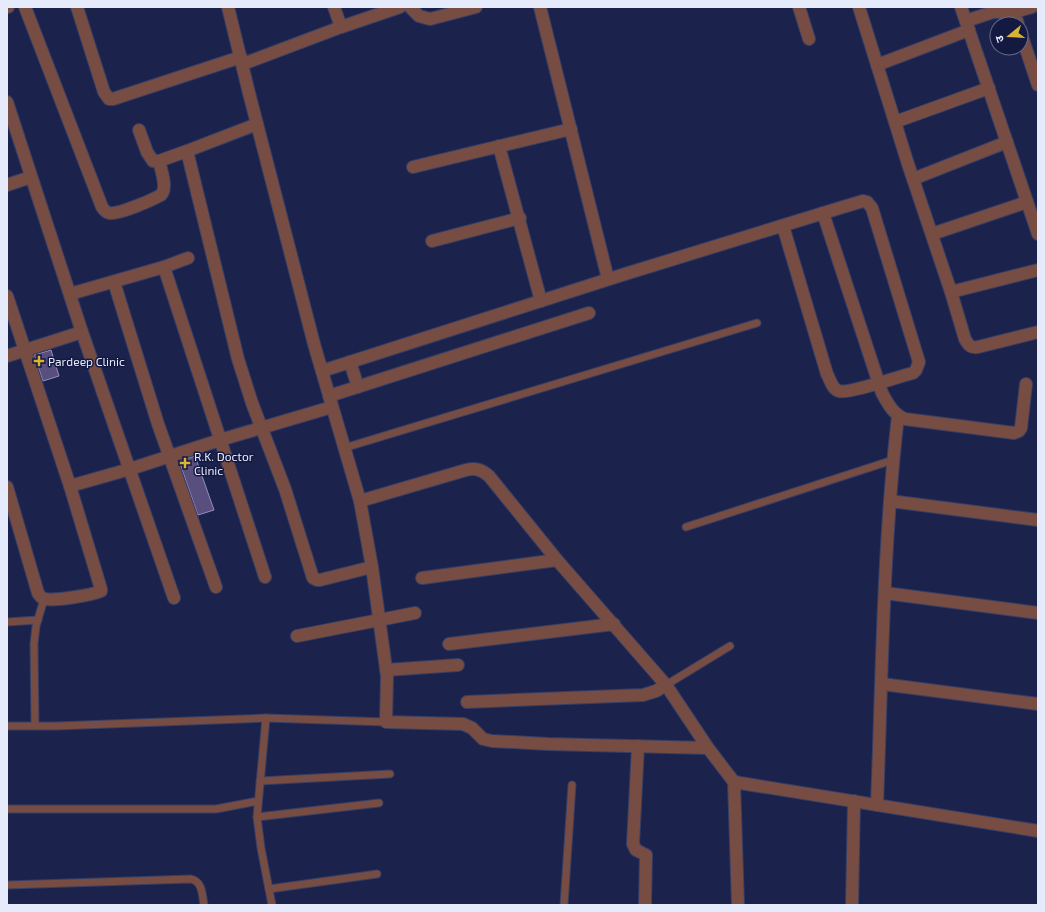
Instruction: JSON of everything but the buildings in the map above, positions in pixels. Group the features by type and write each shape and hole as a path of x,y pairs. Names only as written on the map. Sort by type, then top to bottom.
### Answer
{"street":[{"path":"26,7 105,212 111,214 131,208 161,195 164,188 159,161"},
{"path":"77,7 104,92 109,98 113,99 242,60 341,27 376,11 400,7"},
{"path":"228,7 322,371 360,501 372,568 386,670 386,722 463,724 472,728 483,739 492,741 708,748"},
{"path":"334,7 341,27"},
{"path":"410,7 426,18 435,19 476,7"},
{"path":"540,7 608,279"},
{"path":"799,7 809,39"},
{"path":"860,7 877,65 951,292 965,340 969,346 978,347 1038,332"},
{"path":"961,7 1038,234"},
{"path":"877,65 968,26 993,12 1014,12 1032,7"},
{"path":"1014,12 1015,16"},
{"path":"1028,56 1038,85"},
{"path":"895,122 989,88"},
{"path":"7,102 82,332 174,598"},
{"path":"139,130 150,157 153,161 159,161 257,124"},
{"path":"412,167 571,129"},
{"path":"913,179 1007,142"},
{"path":"499,146 520,218 541,301"},
{"path":"186,151 229,325 252,404 286,489 313,578 320,580 372,568"},
{"path":"7,185 31,177"},
{"path":"322,371 608,279 823,213 863,202 867,202 872,208 919,362 916,370 879,383 846,392 839,391 834,388 827,374 783,226"},
{"path":"932,234 1027,202"},
{"path":"823,213 882,393 890,408 898,416 905,419 1014,433 1019,432 1021,428 1026,384"},
{"path":"432,241 520,218"},
{"path":"70,294 164,267 188,258"},
{"path":"164,267 265,577"},
{"path":"951,292 1038,270"},
{"path":"114,282 169,455 216,587"},
{"path":"7,296 70,486 101,590 98,592 44,600 38,593 7,487"},
{"path":"70,486 262,428 331,401 358,387 589,313"},
{"path":"7,356 82,332"},
{"path":"350,362 358,387"},
{"path":"877,805 890,501 898,416"},
{"path":"360,501 466,470 472,469 483,471 489,476 557,560 666,685 708,748 734,782 738,905"},
{"path":"890,501 1038,520"},
{"path":"422,578 557,560"},
{"path":"886,593 1038,613"},
{"path":"297,636 415,613"},
{"path":"449,644 614,624"},
{"path":"386,670 458,665"},
{"path":"882,684 1038,704"},
{"path":"468,702 643,695 656,691 666,685"},
{"path":"638,746 632,844 636,850 645,853 646,855 645,905"},
{"path":"734,782 1038,831"},
{"path":"852,905 854,801"}],"lane":[{"path":"344,448 757,323"},
{"path":"686,527 893,460"},
{"path":"35,725 34,644 36,626 44,600"},
{"path":"7,622 38,620"},
{"path":"666,685 730,646"},
{"path":"266,718 257,817 261,848 272,905"},
{"path":"7,726 266,718 386,722"},
{"path":"260,781 390,774"},
{"path":"564,905 572,785"},
{"path":"7,809 216,809 258,801"},
{"path":"257,817 379,803"},
{"path":"269,889 377,874"},
{"path":"7,885 191,879 200,884 204,905"}],"place":[{"name":"Pardeep Clinic","path":"39,361"},
{"name":"R.K. Doctor Clinic","path":"185,463"}]}
